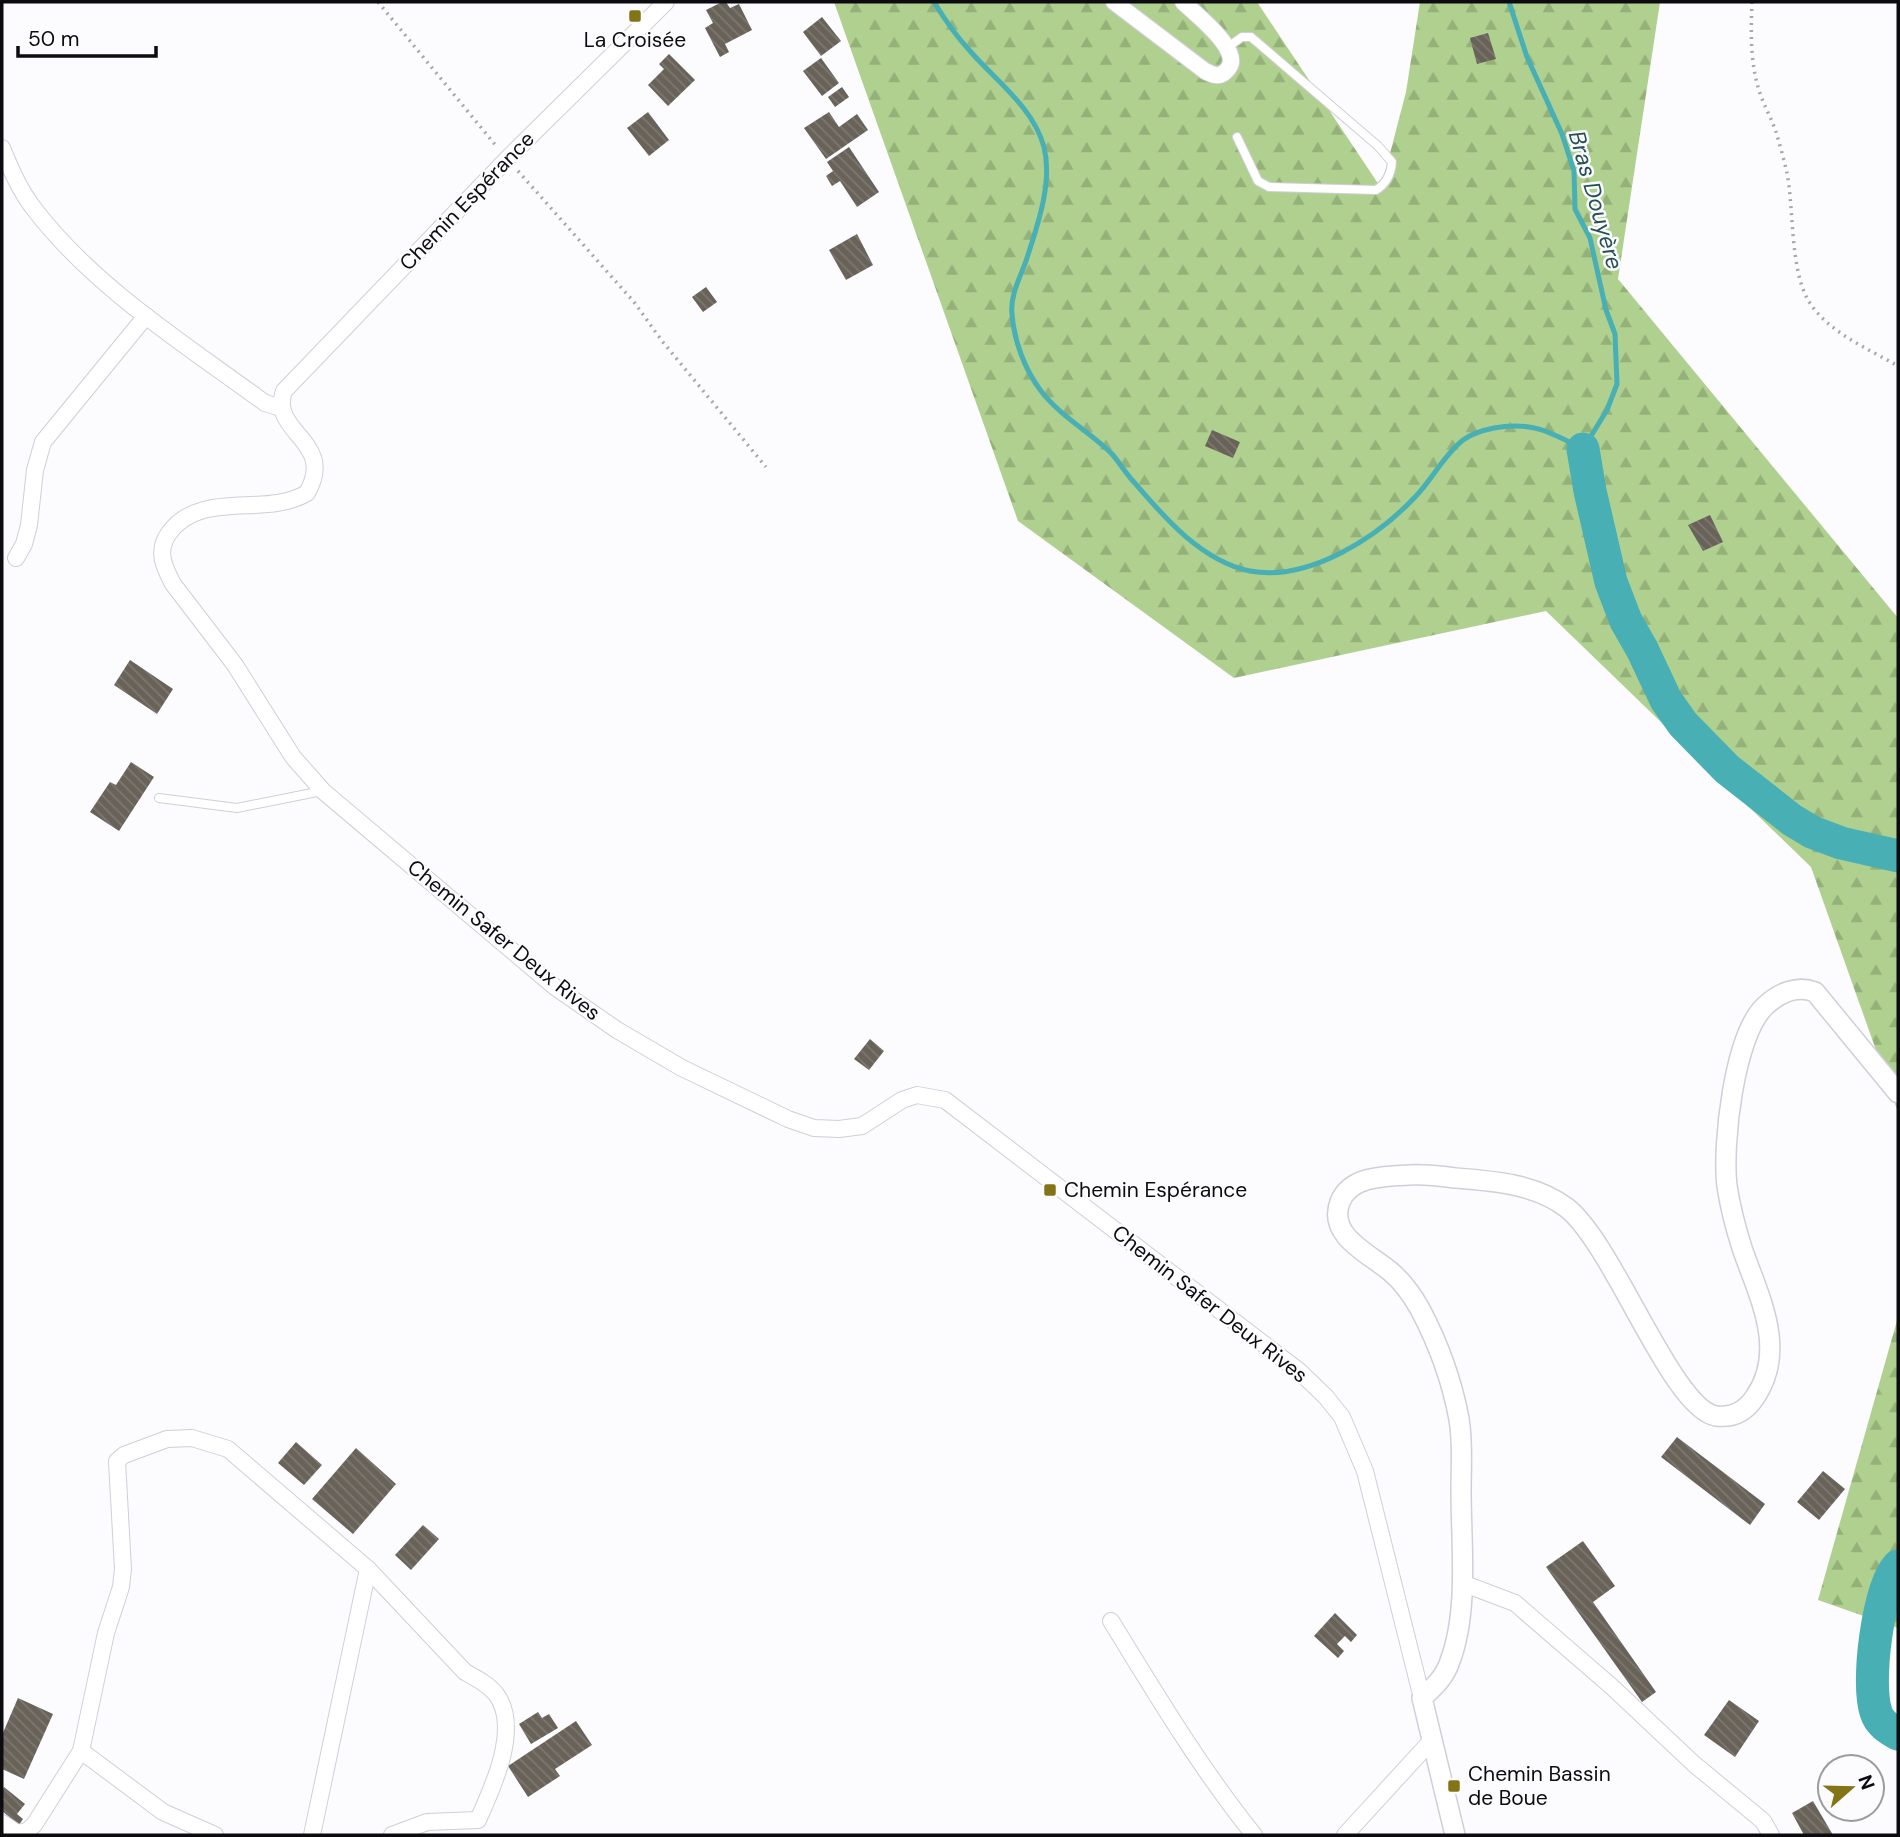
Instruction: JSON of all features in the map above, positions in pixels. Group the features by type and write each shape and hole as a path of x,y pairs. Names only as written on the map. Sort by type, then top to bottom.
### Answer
{"street":[{"name":"Chemin Espérance","path":"281,408 284,391 507,159 666,2"},
{"path":"1114,2 1214,75 1222,75 1229,69 1231,55 1228,47 1183,2"},
{"name":"Chemin Safer Deux Rives","path":"2,148 14,177 33,208 67,248 146,316 265,403 281,408 284,417 308,447 316,471 307,493 288,501 214,508 185,517 174,525 165,538 161,556 173,584 235,665 293,757 323,791 555,987 617,1030 682,1068 788,1119 814,1128 862,1126 902,1100 917,1095 944,1100 1299,1371 1342,1417 1361,1460 1422,1698"},
{"path":"16,558 24,544 29,526 35,470 43,442 146,316"},
{"path":"1455,1835 1422,1698 1445,1675 1453,1656 1457,1635 1462,1583 1460,1423 1442,1356 1405,1284 1343,1234 1338,1219 1338,1206 1343,1196 1351,1187 1365,1180 1418,1174 1524,1186 1547,1195 1567,1208 1585,1225 1601,1248 1682,1391 1707,1414 1731,1416 1747,1408 1764,1384 1771,1344 1763,1308 1740,1243 1727,1186 1726,1150 1730,1110 1739,1064 1753,1022 1766,1004 1786,991 1798,989 1815,992 1898,1093"},
{"path":"2,1823 18,1833 27,1831 34,1825 81,1751 103,1644 121,1587 123,1569 117,1461 124,1455 167,1439 192,1438 229,1449 368,1569 465,1672 485,1683 502,1705 505,1746 490,1794 478,1820 427,1822 392,1835"},
{"path":"312,1835 368,1569"},
{"path":"1462,1583 1515,1603 1611,1686 1694,1764 1763,1821 1771,1835"},
{"path":"1111,1620 1170,1718 1231,1807 1254,1835"},
{"path":"1345,1835 1432,1740"},
{"path":"81,1751 163,1812 215,1835"}],"lane":[{"path":"1228,47 1242,37 1251,37 1378,146 1392,162 1391,170 1384,185 1376,190 1269,187 1258,181 1237,137"},
{"path":"159,798 237,808 323,791"}],"path":[{"path":"379,2 507,159 634,302 662,341 766,467"},
{"path":"1752,2 1753,61 1758,89 1776,131 1786,171 1803,288 1808,300 1828,323 1898,366"}],"green space":[{"path":"834,2 1257,2 1381,188 1406,92 1420,2 1660,2 1618,279 1898,618 1898,1112 1811,867 1546,611 1234,678 1018,521"},
{"path":"1898,1317 1898,1628 1818,1600"}],"building":[{"path":"726,2 730,8 739,4 752,30 725,44 729,52 720,57 705,28 713,23 706,10"},
{"path":"822,17 841,41 821,56 803,32"},
{"path":"1488,33 1496,59 1477,64 1470,38"},
{"path":"669,54 695,80 668,106 648,85 664,69 659,64"},
{"path":"821,58 839,83 822,96 803,71"},
{"path":"842,87 849,97 835,107 828,97"},
{"path":"648,112 669,140 649,156 627,128"},
{"path":"829,112 839,127 857,114 868,130 826,159 804,128"},
{"path":"849,147 879,192 857,207 840,181 832,186 826,176 833,171 827,162"},
{"path":"857,234 873,265 846,280 829,250"},
{"path":"706,287 717,302 703,312 692,297"},
{"path":"1212,430 1240,442 1233,458 1205,446"},
{"path":"1710,515 1723,542 1703,551 1688,525"},
{"path":"130,660 173,689 157,714 114,685"},
{"path":"131,762 154,777 119,831 90,812 110,782 116,785"},
{"path":"870,1039 884,1051 869,1070 854,1059"},
{"path":"1677,1437 1765,1504 1750,1525 1661,1457"},
{"path":"296,1442 322,1465 304,1485 278,1463"},
{"path":"356,1448 396,1484 353,1534 312,1499"},
{"path":"1823,1471 1845,1489 1819,1520 1797,1502"},
{"path":"423,1525 439,1539 411,1570 395,1555"},
{"path":"1583,1541 1615,1586 1593,1602 1656,1692 1642,1702 1546,1567"},
{"path":"1335,1613 1357,1635 1351,1642 1345,1636 1337,1644 1344,1651 1338,1658 1314,1636"},
{"path":"18,1698 53,1714 24,1779 2,1769 2,1735"},
{"path":"1729,1700 1759,1721 1735,1757 1704,1735"},
{"path":"538,1712 542,1718 549,1714 558,1728 531,1744 519,1724"},
{"path":"576,1721 592,1745 555,1769 560,1776 528,1797 508,1766"},
{"path":"4,1787 25,1804 17,1814 23,1819 19,1825 2,1811"},
{"path":"1813,1801 1816,1806 1816,1823 1826,1823 1833,1835 1804,1835 1792,1813"}],"waterway":[{"name":"Bras Douyère","path":"934,2 965,45 1023,107 1044,147 1047,175 1045,190 1012,307 1018,345 1035,383 1057,409 1112,454 1170,522 1199,547 1232,566 1273,573 1318,563 1362,541 1400,511 1422,489 1450,453 1470,436 1507,426 1530,427 1551,433 1583,449 1607,410 1617,384 1615,334 1606,310 1590,238 1575,209 1574,171 1562,134 1527,57 1509,2"},
{"path":"1583,449 1611,582 1626,621 1666,700 1683,724 1727,769 1792,820 1812,832 1841,843 1898,856"},
{"path":"1898,1566 1891,1577 1880,1614 1872,1680 1877,1716 1898,1734"}],"place":[{"name":"La Croisée","path":"635,16"},
{"name":"Chemin Espérance","path":"1050,1190"},
{"name":"Chemin Bassin de Boue","path":"1454,1786"}]}
